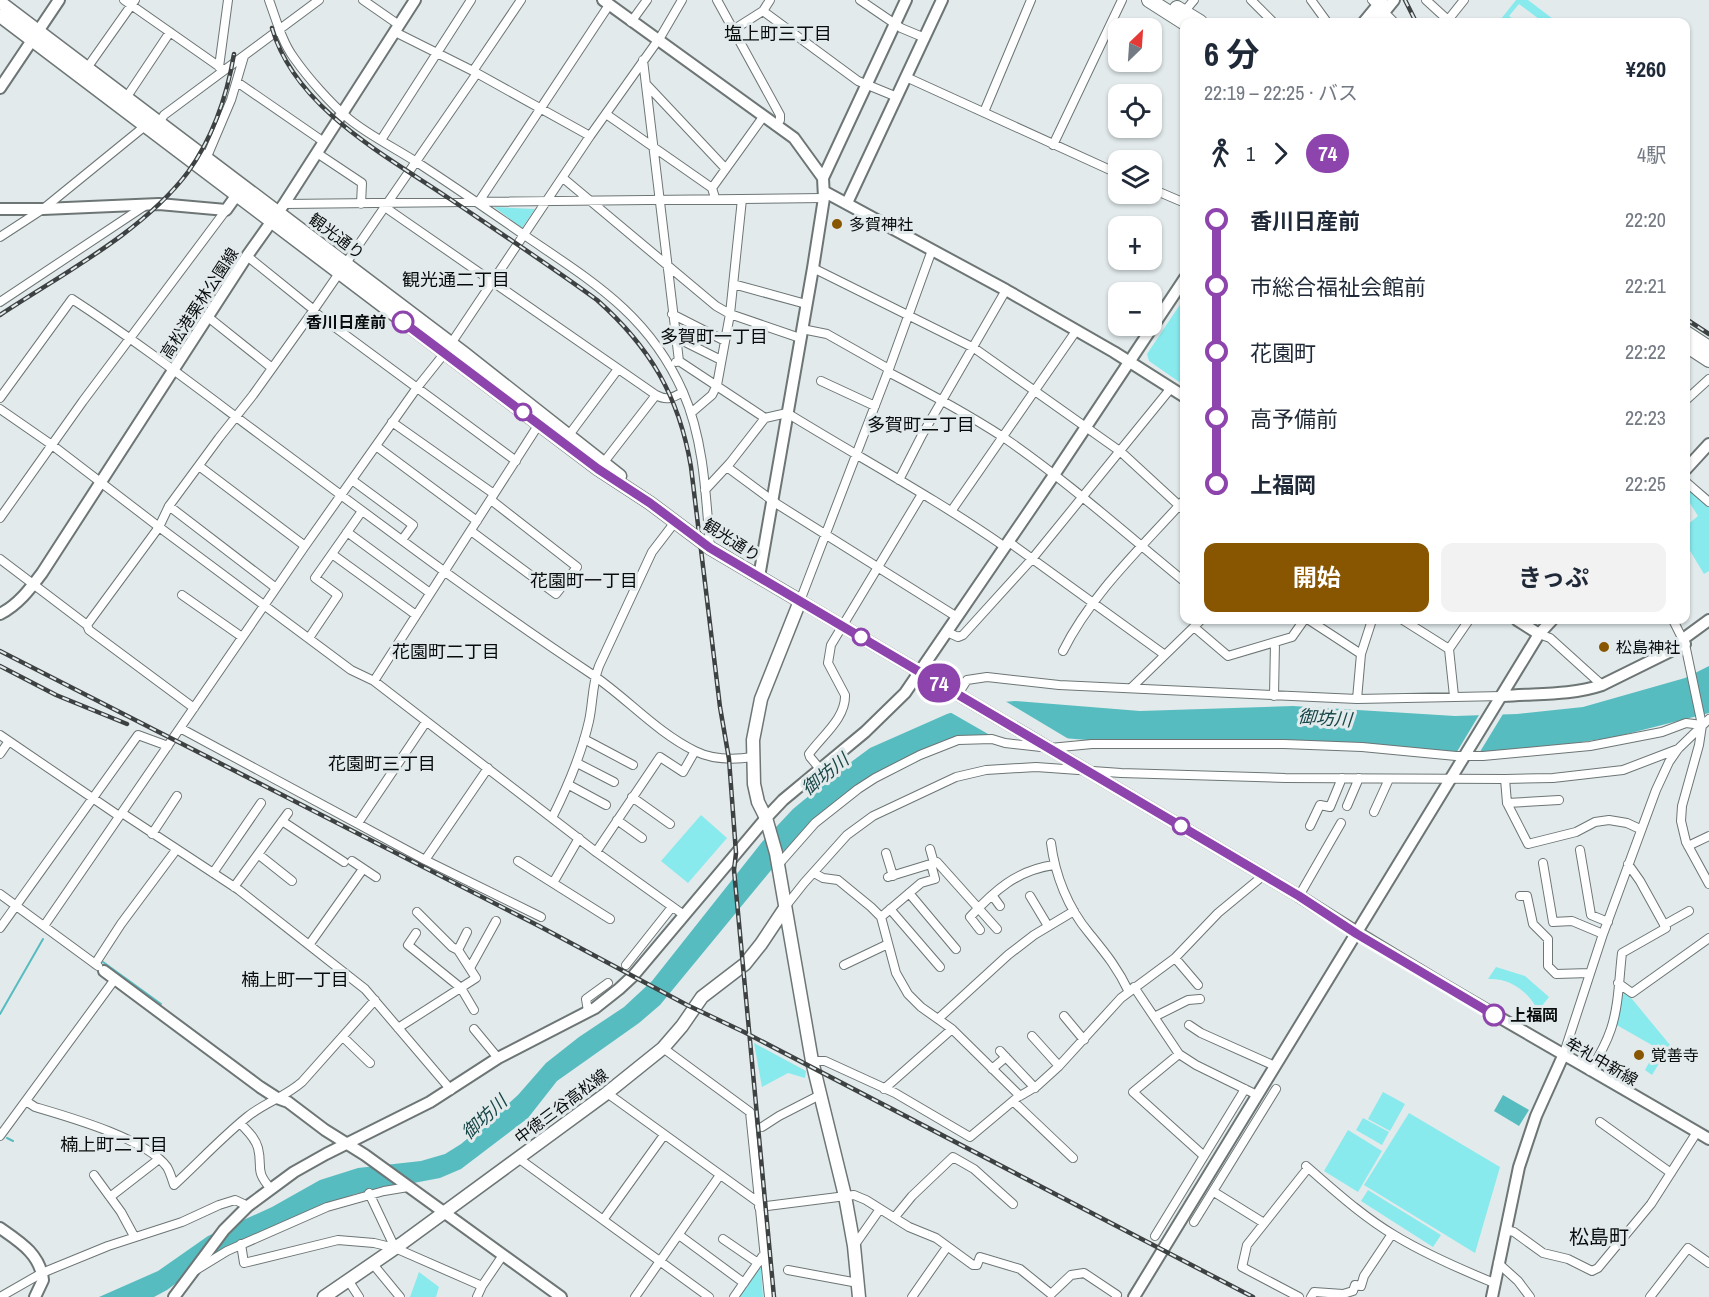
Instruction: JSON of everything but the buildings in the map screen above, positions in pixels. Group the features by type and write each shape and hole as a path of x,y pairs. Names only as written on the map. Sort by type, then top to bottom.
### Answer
{"highway":[{"path":"1149,0 1184,18"},
{"path":"1166,0 1184,18"},
{"path":"1690,336 1709,348"},
{"path":"1690,348 1709,360"}],"main road":[{"name":"観光通り","path":"0,2 35,36 236,195 278,213"},
{"name":"観光通り","path":"0,16 87,68 278,213 342,268 448,349 604,462 650,503"},
{"name":"観光通り","path":"448,349 598,469 650,503 710,548 800,601"},
{"path":"800,601 761,699 756,721 753,757 758,802 767,824 778,864 812,1061 854,1246 859,1297"},
{"name":"中徳三谷高松線","path":"324,1297 608,1093 663,1048 702,997 745,964 785,908"}],"street":[{"path":"1,84 59,0"},
{"path":"124,0 133,3 221,68"},
{"path":"221,68 228,0"},
{"path":"269,0 292,56 314,84 348,119 478,202 612,296 650,336 669,366 691,413 705,490 710,548"},
{"path":"159,123 164,115 221,68 244,56 319,0"},
{"path":"363,0 397,28 437,52 590,136"},
{"name":"高松港栗林公園線","path":"0,614 10,608 33,585 415,0"},
{"path":"381,140 471,0"},
{"path":"87,625 159,527 169,506 314,310 416,162 521,0"},
{"path":"631,22 647,0"},
{"path":"44,926 305,546 392,422 448,349 590,136 658,40 682,0"},
{"path":"717,0 780,115 776,126"},
{"path":"733,30 763,11 770,0"},
{"path":"860,0 896,24 925,38"},
{"path":"759,577 813,268 824,195 823,178 906,0"},
{"path":"847,203 942,0"},
{"path":"984,112 1031,0"},
{"path":"1053,146 1122,0"},
{"path":"1184,18 1194,0"},
{"path":"1251,0 1269,18"},
{"path":"1311,0 1324,18"},
{"path":"1368,18 1379,5 1394,0"},
{"path":"1426,0 1445,18"},
{"path":"1452,18 1464,0"},
{"path":"478,202 540,110 606,2 794,138 823,178"},
{"path":"87,68 133,3"},
{"path":"1379,5 1390,18"},
{"path":"763,11 858,81 897,97"},
{"path":"126,98 170,32"},
{"path":"206,159 237,82 244,56"},
{"path":"643,60 679,361 765,418"},
{"path":"906,77 1108,169"},
{"path":"237,82 324,142"},
{"path":"645,84 725,168"},
{"path":"606,114 712,188 715,198"},
{"path":"712,188 763,117"},
{"path":"0,237 44,209 146,126"},
{"path":"317,153 362,183 361,204"},
{"path":"563,178 716,306 730,314 801,334 828,334 943,400 1002,437 1054,475 1180,578"},
{"path":"1162,193 1180,201"},
{"path":"0,518 236,195"},
{"path":"278,213 387,203 742,199 824,195 847,203 1006,290 1180,394"},
{"path":"691,413 712,395 717,385 730,314 742,199"},
{"path":"387,203 388,210 656,394 668,399 682,392"},
{"path":"0,208 44,209 147,204 226,210"},
{"path":"1,299 147,204"},
{"path":"800,601 889,370 932,250"},
{"path":"247,256 416,389 516,461"},
{"path":"813,268 974,348 1121,452 1180,502"},
{"path":"733,284 806,304"},
{"path":"174,1297 211,1245 230,1224 248,1206 294,1172 451,1090 498,1058 588,1011 608,998 633,976 684,915 767,824 820,769 896,702 1007,545 1180,286"},
{"path":"899,480 922,435 1006,290"},
{"path":"0,398 72,299 131,337 443,572 595,676 675,740 711,757 729,759 753,757"},
{"path":"672,314 725,341"},
{"path":"208,317 272,368"},
{"path":"952,510 1036,392 1076,331"},
{"path":"675,337 722,360"},
{"path":"669,366 679,361"},
{"path":"568,435 618,369"},
{"path":"1690,396 1709,379"},
{"path":"822,381 874,406"},
{"path":"947,632 958,637 963,635 1032,559 1172,388"},
{"path":"604,462 656,394"},
{"path":"1,413 52,445 351,670 374,681 596,852 684,915"},
{"path":"705,490 727,467 765,418 787,413 1032,559 1165,655"},
{"path":"392,422 493,497 577,567 556,594 471,531"},
{"path":"374,681 539,424"},
{"path":"1690,465 1709,444"},
{"path":"376,446 477,520"},
{"path":"198,466 305,546"},
{"path":"727,467 771,500 957,617"},
{"path":"352,480 413,525 402,540"},
{"path":"1690,485 1709,502"},
{"path":"820,769 809,754 837,719 845,700 845,695 828,663 831,645 922,494"},
{"path":"169,506 276,588"},
{"path":"1063,651 1072,632 1092,602 1180,508"},
{"path":"309,638 338,595 315,578 362,511"},
{"path":"552,818 569,785 577,763 590,719 595,676 652,552 675,522"},
{"path":"347,532 430,593"},
{"path":"332,554 416,615"},
{"path":"0,559 87,625 89,630 194,708"},
{"path":"182,595 242,637"},
{"name":"牟礼中新線","path":"800,601 1264,875 1357,934 1563,1056 1709,1139"},
{"path":"958,694 967,680 987,677 1059,685 1357,699 1576,692 1602,685 1684,641 1709,620"},
{"path":"1131,688 1197,624"},
{"path":"1194,627 1228,656 1292,637 1301,624"},
{"path":"1315,624 1361,654"},
{"path":"1357,699 1361,654 1371,624"},
{"path":"1409,624 1449,649"},
{"path":"1454,696 1449,649 1466,624"},
{"path":"1523,624 1539,634 1551,638 1602,685"},
{"path":"1134,1297 1467,756 1539,634 1548,624"},
{"path":"1675,624 1684,641 1704,720 1682,806 1681,821 1688,846 1709,884"},
{"path":"1274,696 1275,642"},
{"path":"1492,1297 1519,1167 1536,1116 1563,1056 1640,829 1669,762 1704,720"},
{"path":"778,864 814,823 858,789 920,754 958,740 992,739 1005,744 1050,748 1092,744 1166,746 1284,744 1362,747 1467,756 1540,752 1590,746 1662,732 1686,723 1704,720"},
{"path":"358,823 426,722"},
{"path":"180,728 424,860 541,917"},
{"path":"0,735 93,799 234,887 365,989 451,1090"},
{"path":"0,928 138,735 168,746"},
{"path":"584,739 633,765"},
{"path":"0,754 9,741"},
{"path":"785,908 847,835 873,816 956,777 997,768 1389,779 1553,778 1623,770 1678,749"},
{"path":"596,852 660,757 683,772 695,751"},
{"path":"577,763 614,782"},
{"path":"424,860 488,768"},
{"path":"1310,826 1320,805 1330,807 1342,778"},
{"path":"1347,806 1359,778"},
{"path":"1374,812 1389,779"},
{"path":"1505,779 1508,803 1528,844 1576,832 1595,822 1609,820 1627,823 1640,829"},
{"path":"569,785 606,805"},
{"path":"152,834 177,796"},
{"path":"632,797 670,824"},
{"path":"1508,803 1559,800"},
{"path":"213,873 261,803"},
{"path":"234,887 288,813"},
{"path":"617,820 642,838"},
{"path":"282,821 376,877"},
{"path":"1299,896 1341,823"},
{"path":"1688,846 1709,837"},
{"path":"553,883 579,838"},
{"path":"1050,843 1054,865 1074,911 1179,1054 1196,1065 1257,1095"},
{"path":"881,917 921,883 935,879 930,849"},
{"path":"100,967 121,924 176,850"},
{"path":"1580,850 1591,915 1608,922"},
{"path":"886,853 890,877 937,862 997,929"},
{"path":"258,854 292,882"},
{"path":"518,861 610,919"},
{"path":"1544,862 1553,922 1572,921 1603,934"},
{"path":"1590,1071 1604,1048 1616,1011 1622,953 1666,928 1628,864"},
{"path":"980,930 970,917 992,895 1019,875 1036,867 1054,865"},
{"path":"309,945 363,869"},
{"path":"814,873 823,878 838,880 881,917 896,973 908,993 921,1007 952,1029 992,1069 1073,1158"},
{"path":"812,1061 825,1061 884,1089 970,1137 1016,1098 1035,1088 1132,989 1175,958 1218,913 1264,875"},
{"path":"909,893 956,949"},
{"path":"0,894 277,1098 288,1102 503,1255 549,1294 561,1297"},
{"path":"992,895 1000,906"},
{"path":"1030,896 1048,926"},
{"path":"1520,896 1527,896 1533,924 1548,939 1548,966 1556,974 1590,973"},
{"path":"626,964 672,907"},
{"path":"890,909 940,967"},
{"path":"938,1019 1008,955 1048,926 1074,911"},
{"path":"398,1028 476,978 458,950 452,947 417,912"},
{"path":"1664,925 1689,912"},
{"path":"470,968 496,921"},
{"path":"458,950 467,932"},
{"path":"416,933 408,945 460,988 474,1010"},
{"path":"1618,983 1632,993 1709,938"},
{"path":"844,965 888,944"},
{"path":"1175,958 1198,985"},
{"path":"0,1136 115,979"},
{"path":"588,1011 586,999 608,983"},
{"path":"1154,1017 1188,1000 1200,999"},
{"path":"26,1101 35,1107 102,1128 138,1145 159,1159 168,1169 174,1185 240,1123 277,1098 289,1093 302,1082 375,1000"},
{"path":"1064,1016 1083,1040"},
{"path":"1189,1025 1201,1033 1275,1066"},
{"path":"474,1029 498,1058"},
{"path":"884,1089 952,1029"},
{"path":"1032,1036 1059,1066"},
{"path":"343,1037 370,1063"},
{"path":"663,1048 750,1112 769,1297"},
{"path":"992,1069 1003,1054 1035,1088"},
{"path":"1179,1054 1133,1092 1204,1156"},
{"path":"1155,1236 1245,1089"},
{"path":"1194,1222 1276,1089"},
{"path":"608,1093 759,1205 844,1196 860,1197 909,1227 936,1238 975,1266 980,1257 1020,1269 1051,1294 1071,1275 1084,1273 1117,1295 1116,1297"},
{"path":"762,1127 778,1116 820,1095"},
{"path":"1600,1122 1671,1173"},
{"path":"240,1123 254,1138 258,1148 261,1177 271,1189"},
{"path":"1506,1230 1514,1232 1543,1253 1568,1259 1592,1271 1599,1268 1651,1204 1697,1132"},
{"path":"603,1220 664,1135"},
{"path":"894,1218 912,1196 953,1157 974,1169 1013,1204"},
{"path":"518,1158 709,1297"},
{"path":"110,1197 159,1159"},
{"path":"1299,1297 1242,1267 1247,1245 1307,1167 1351,1204 1392,1234 1444,1262 1494,1283"},
{"path":"93,1175 110,1197 134,1236"},
{"path":"635,1297 720,1175"},
{"path":"190,1274 241,1244 327,1207 370,1193 407,1186"},
{"path":"1214,1192 1264,1223"},
{"path":"370,1193 395,1248"},
{"path":"0,1297 42,1274 134,1236 182,1222 235,1200 248,1206"},
{"path":"854,1246 880,1209"},
{"path":"0,1228 27,1246 35,1257 42,1274 42,1286 35,1297"},
{"path":"679,1234 744,1283"},
{"path":"1311,1297 1314,1292 1343,1294 1353,1291 1355,1286 1361,1286 1364,1276 1392,1234"},
{"path":"723,1239 758,1263"},
{"path":"241,1244 244,1263 338,1240 374,1243 395,1248 482,1286"},
{"path":"912,1297 947,1247"},
{"path":"1650,1297 1688,1248 1709,1263"},
{"path":"734,1297 764,1254"},
{"path":"477,1297 503,1255"},
{"path":"372,1263 400,1297"},
{"path":"1498,1263 1518,1281 1530,1297"},
{"path":"788,1270 858,1283"},
{"path":"348,1280 359,1297"}],"shaded area":[{"path":"1516,0 1528,0 1552,18 1538,18 1519,4 1509,16 1512,18 1502,18"},
{"path":"494,207 535,209 522,228"},
{"path":"1180,304 1180,383 1149,361 1147,354 1159,336 1162,336 1162,332"},
{"path":"1690,488 1709,505 1709,571 1704,574 1690,551 1690,523 1698,516 1690,503"},
{"path":"701,815 727,838 688,883 661,861"},
{"path":"1496,967 1525,976 1549,997 1541,1007 1536,1007 1516,986 1503,980 1488,979"},
{"path":"1621,989 1670,1045 1652,1075 1645,1070 1657,1048 1615,1024"},
{"path":"754,1043 806,1071 805,1078 788,1073 762,1087"},
{"path":"1383,1092 1405,1104 1390,1131 1368,1119"},
{"path":"1409,1113 1500,1167 1475,1253 1364,1185"},
{"path":"1363,1118 1389,1132 1382,1145 1356,1130"},
{"path":"1348,1130 1382,1151 1358,1192 1324,1171"},
{"path":"1368,1190 1441,1235 1433,1247 1361,1201"},
{"path":"759,1267 761,1268 763,1297 738,1297"},
{"path":"419,1272 439,1287 436,1297 410,1297"}],"water":[{"name":"御坊川","path":"1709,666 1709,713 1615,737 1568,744 1562,747 1455,754 1219,740 1100,741 1013,734 957,739 900,762 791,846 660,1005 639,1023 557,1081 528,1118 461,1169 440,1178 355,1194 305,1213 191,1272 154,1297 99,1297 158,1271 208,1236 272,1207 320,1180 358,1168 421,1161 445,1154 461,1144 518,1095 546,1063 579,1037 624,1007 652,981 762,842 793,809 870,748 947,714 980,704 1015,701 1140,711 1293,706 1455,716 1517,714 1583,707 1685,678"},
{"path":"1503,1095 1529,1110 1519,1126 1494,1111"}],"pier":[{"path":"1000,698 1072,741 995,738 948,711"},
{"path":"1503,714 1478,755 1455,755 1479,715"}],"waterway":[{"path":"0,1014 43,939"},
{"path":"103,962 161,1004"},
{"path":"7,1138 13,1141"}],"railway":[{"path":"1405,0 1414,18"},
{"path":"272,28 284,57 300,82 321,106 371,147 597,300 616,318 647,355 670,395 686,441 691,467 720,707 729,759 736,853 734,870 774,1297"},
{"path":"0,315 100,251 125,233 170,194 197,159 212,130 223,101 234,54"},
{"path":"1690,322 1709,334"},
{"path":"0,651 539,926 687,1005 744,1032 1253,1297"},
{"path":"0,666 56,695 127,724"}],"bus line":[{"name":"74","path":"403,322 598,469 650,503 710,548 1299,896 1357,934 1494,1015"}],"place":[{"name":"多賀神社","path":"837,224"},
{"name":"香川日産前","path":"403,322"},
{"name":"松島神社","path":"1604,647"},
{"name":"上福岡","path":"1494,1015"},
{"name":"覚善寺","path":"1639,1055"}],"district":[{"name":"塩上町三丁目","path":"778,33"},
{"name":"観光通二丁目","path":"456,279"},
{"name":"多賀町一丁目","path":"714,336"},
{"name":"多賀町二丁目","path":"921,424"},
{"name":"花園町一丁目","path":"584,580"},
{"name":"花園町二丁目","path":"446,651"},
{"name":"花園町三丁目","path":"382,763"},
{"name":"楠上町一丁目","path":"295,979"},
{"name":"楠上町二丁目","path":"114,1144"},
{"name":"松島町","path":"1599,1236"}]}
